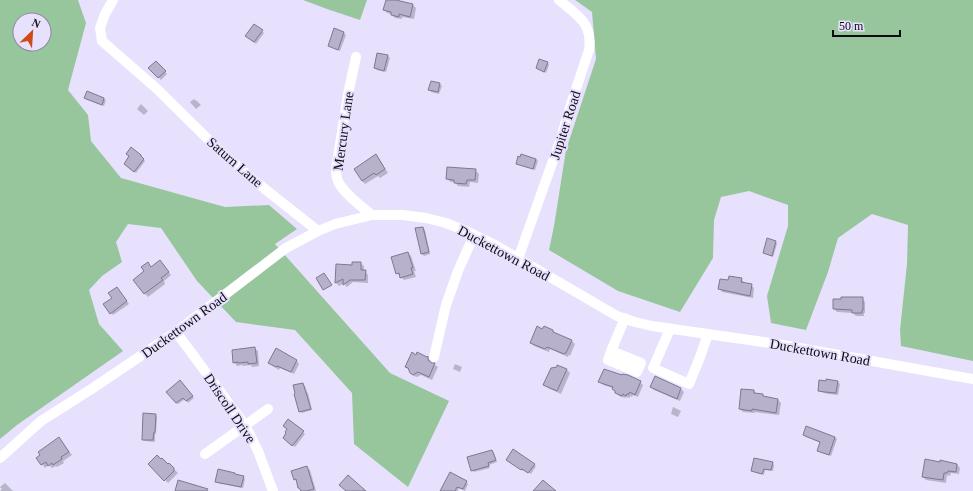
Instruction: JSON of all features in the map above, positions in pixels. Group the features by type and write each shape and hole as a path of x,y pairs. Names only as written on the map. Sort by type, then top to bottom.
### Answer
{"street":[{"name":"Saturn Lane","path":"113,0 105,14 100,28 102,41 156,88 221,152 318,231"},
{"name":"Jupiter Road","path":"518,259 590,50 591,41 587,26 578,16 559,0"},
{"name":"Mercury Lane","path":"356,57 348,94 336,176 343,189 372,215"},
{"name":"Duckettown Road","path":"0,458 41,421 176,332 286,248 318,231 346,221 372,215 404,215 446,223 495,245 616,316 652,326 777,344 973,379"},
{"path":"434,357 446,305 458,271 474,235"},
{"path":"611,351 625,318"},
{"path":"670,329 653,368 689,384 708,334"},
{"name":"Driscoll Drive","path":"176,332 245,425 258,451 273,491"},
{"path":"205,454 268,409"}],"green space":[{"path":"0,0 78,0 86,23 68,90 88,115 91,141 121,178 225,207 269,205 297,229 275,244 390,373 449,401 408,487 354,444 352,393 295,330 236,322 197,281 161,228 128,224 116,242 122,262 102,276 89,290 99,324 123,351 17,425 0,439"},
{"path":"303,0 367,0 360,20"},
{"path":"575,0 973,0 973,361 901,346 900,330 907,264 908,225 872,214 838,238 828,272 806,330 771,323 767,296 788,226 788,205 749,191 721,197 714,220 713,258 680,312 618,291 549,250 566,150 596,59 592,12"}],"building":[{"path":"386,0 396,0 413,4 410,17 399,14 399,17 391,15 391,12 383,10"},
{"path":"254,24 263,30 254,42 245,36"},
{"path":"334,28 344,32 338,50 328,46"},
{"path":"377,53 388,55 384,71 374,68"},
{"path":"539,59 548,62 544,72 536,68"},
{"path":"156,61 166,71 158,78 148,68"},
{"path":"431,81 440,83 438,92 428,90"},
{"path":"87,91 104,98 102,105 84,98"},
{"path":"131,147 144,159 134,172 124,164 129,156 126,154"},
{"path":"376,154 385,169 376,175 374,173 362,181 354,169"},
{"path":"521,154 536,159 533,169 516,164 518,156 520,157"},
{"path":"447,167 476,169 475,180 467,180 466,184 454,183 454,180 446,179"},
{"path":"423,227 429,252 421,254 415,228"},
{"path":"767,238 776,241 772,256 763,253"},
{"path":"408,252 413,268 411,268 413,274 400,278 399,273 396,274 391,257"},
{"path":"160,260 169,272 161,278 163,280 144,294 133,280 144,271 141,267 148,262 151,267"},
{"path":"352,262 361,262 361,270 366,270 365,280 350,280 343,285 343,279 335,283 336,264 352,265"},
{"path":"324,273 332,285 323,290 316,278"},
{"path":"729,276 742,278 741,282 752,284 750,296 718,289 720,279 728,280"},
{"path":"117,287 127,301 110,314 103,304 112,298 108,293"},
{"path":"841,297 863,297 862,313 852,313 852,310 833,309 833,299 841,299"},
{"path":"537,326 542,329 544,326 553,330 553,332 572,340 566,353 564,354 547,347 545,349 530,343"},
{"path":"255,347 257,363 233,363 232,350"},
{"path":"276,348 297,360 291,372 268,363"},
{"path":"412,352 416,355 417,352 427,357 428,356 429,361 435,363 429,377 418,372 413,375 410,373 408,368 405,367"},
{"path":"557,365 567,369 557,391 543,385 551,368 557,367"},
{"path":"604,369 622,375 628,375 641,381 635,395 630,392 626,396 623,394 622,396 615,393 612,389 613,387 598,382"},
{"path":"655,376 681,388 677,399 650,387"},
{"path":"826,379 838,381 836,393 818,391 819,380 826,381"},
{"path":"180,380 193,396 186,401 183,398 176,403 166,392"},
{"path":"303,383 311,409 299,412 293,385"},
{"path":"741,389 754,390 754,393 763,394 763,396 778,399 776,413 752,409 752,411 739,409"},
{"path":"143,413 156,414 153,440 142,440"},
{"path":"288,419 304,431 292,446 283,438 287,429 283,426"},
{"path":"806,426 835,437 829,455 817,451 820,442 803,435"},
{"path":"59,437 69,452 53,465 52,463 48,466 46,462 41,465 36,458 40,455 38,452"},
{"path":"513,449 535,464 528,473 506,460"},
{"path":"492,450 496,460 488,463 489,466 471,471 467,457"},
{"path":"157,455 174,468 174,471 164,481 148,464"},
{"path":"754,458 773,462 771,470 764,469 762,474 751,471"},
{"path":"925,459 940,462 940,460 957,464 956,472 948,471 947,473 944,473 943,480 922,477"},
{"path":"307,466 314,489 301,491 298,488 296,479 294,480 291,471"},
{"path":"218,469 244,476 241,487 215,482"},
{"path":"450,472 467,481 463,489 457,487 455,491 440,491"},
{"path":"348,475 366,491 346,491 339,485"},
{"path":"178,480 208,489 207,491 175,491"},
{"path":"543,480 556,491 533,491"}]}
